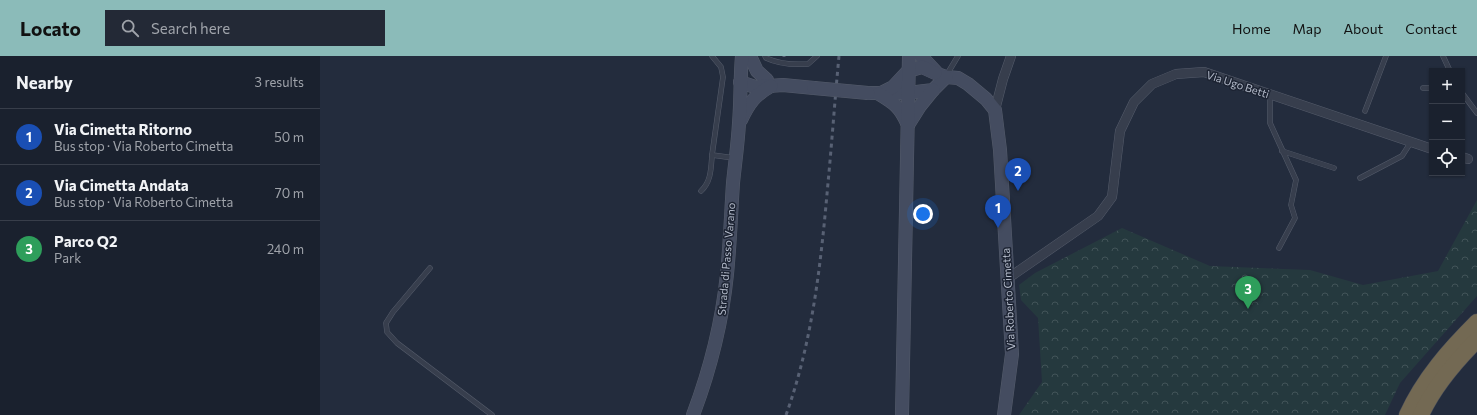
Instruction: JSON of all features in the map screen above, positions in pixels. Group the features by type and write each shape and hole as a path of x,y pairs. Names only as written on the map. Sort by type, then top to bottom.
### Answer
{"highway":[{"path":"1407,415 1413,401 1448,352 1477,322"},
{"path":"1421,415 1438,385 1458,360 1477,340"}],"street":[{"name":"Strada di Passo Varano","path":"693,415 715,348 727,273 739,123 742,56"},
{"path":"750,56 757,71 774,83"},
{"path":"902,415 908,56"},
{"path":"921,56 942,76"},
{"path":"995,110 1011,56"},
{"path":"874,94 893,86 908,71 922,67 942,76 958,78 986,99 995,110"},
{"name":"Via Ugo Betti","path":"1007,279 1098,216 1112,197 1120,131 1134,102 1152,84 1176,74 1204,72 1429,147"},
{"path":"908,125 942,76"},
{"path":"740,82 754,79 774,83 874,94 908,93 933,90"},
{"name":"Strada di Passo Varano","path":"739,123 749,104 760,93 774,83"},
{"path":"874,94 894,103 903,114 908,125"},
{"name":"Via Roberto Cimetta","path":"995,110 1000,150 1012,354 1004,415"}],"lane":[{"path":"700,191 706,186 711,173 712,155 724,77 722,67 712,56"},
{"path":"765,56 774,62 808,64 817,56"},
{"path":"942,76 958,56"},
{"path":"1365,111 1386,56"},
{"path":"1443,56 1449,68"},
{"path":"1423,88 1429,88"},
{"path":"1270,94 1270,123 1296,180 1291,205 1295,218 1279,248"},
{"path":"1465,97 1477,113"},
{"path":"1360,178 1402,156 1411,142"},
{"path":"1282,151 1334,168"},
{"path":"712,155 736,158"},
{"path":"430,268 393,312 386,323 387,332 397,343 492,415"}],"green space":[{"path":"1477,200 1477,296 1400,383 1385,415 1019,415 1042,382 1038,318 1021,300 1019,285 1035,273 1122,228 1210,266 1310,270 1363,285 1438,271"}],"railway":[{"path":"786,415 803,358 819,271 839,56"}],"place":[{"name":"Via Cimetta Andata","path":"1018,191"},
{"name":"Via Cimetta Ritorno","path":"998,228"},
{"name":"Parco Q2","path":"1248,309"}]}
